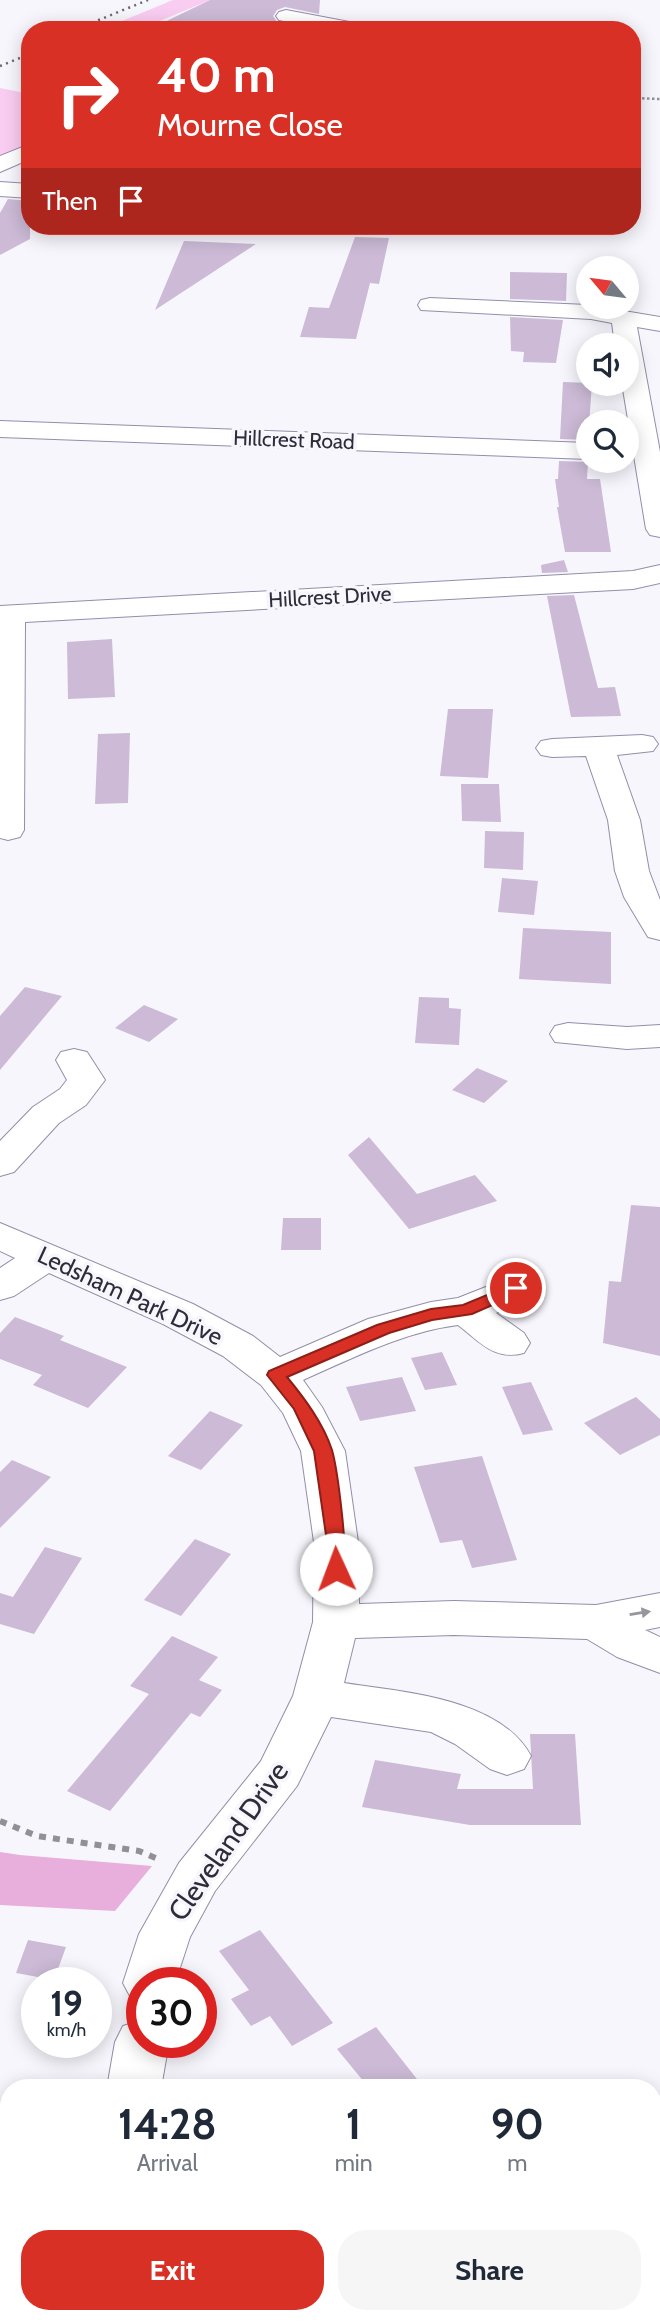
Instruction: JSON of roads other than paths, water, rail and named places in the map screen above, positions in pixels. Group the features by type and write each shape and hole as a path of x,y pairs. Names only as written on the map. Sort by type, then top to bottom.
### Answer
{"street":[{"path":"276,21 316,0"},
{"path":"286,16 312,21"},
{"path":"3,163 21,154"},
{"path":"3,163 21,163"},
{"path":"0,189 21,190"},
{"path":"430,305 576,311"},
{"path":"623,319 644,453 660,529"},
{"path":"634,319 660,324"},
{"name":"Hillcrest Road","path":"0,429 576,451"},
{"name":"Hillcrest Drive","path":"5,615 633,580 660,574"},
{"path":"5,615 8,830"},
{"path":"552,748 642,744"},
{"path":"598,746 624,820 632,871 641,897 660,930"},
{"path":"568,1034 636,1030"},
{"path":"0,1164 46,1115 73,1097 86,1080 74,1060"},
{"name":"Ledsham Park Drive","path":"0,1236 178,1314 238,1346 276,1375 301,1407 323,1451 336,1542 336,1622"},
{"path":"0,1287 44,1257"},
{"path":"276,1375 383,1329 431,1315 466,1311 516,1288"},
{"path":"466,1311 509,1343"},
{"path":"336,1622 454,1618 596,1622 660,1610"},
{"name":"Cleveland Drive","path":"154,1967 164,1934 198,1877 280,1773 317,1696 336,1622"},
{"path":"596,1622 633,1645 660,1657"},
{"path":"317,1696 341,1702 424,1713 466,1727 507,1756"},
{"path":"136,2079 139,2058"}],"railway":[{"path":"96,21 148,0"},
{"path":"0,66 21,58"}]}
